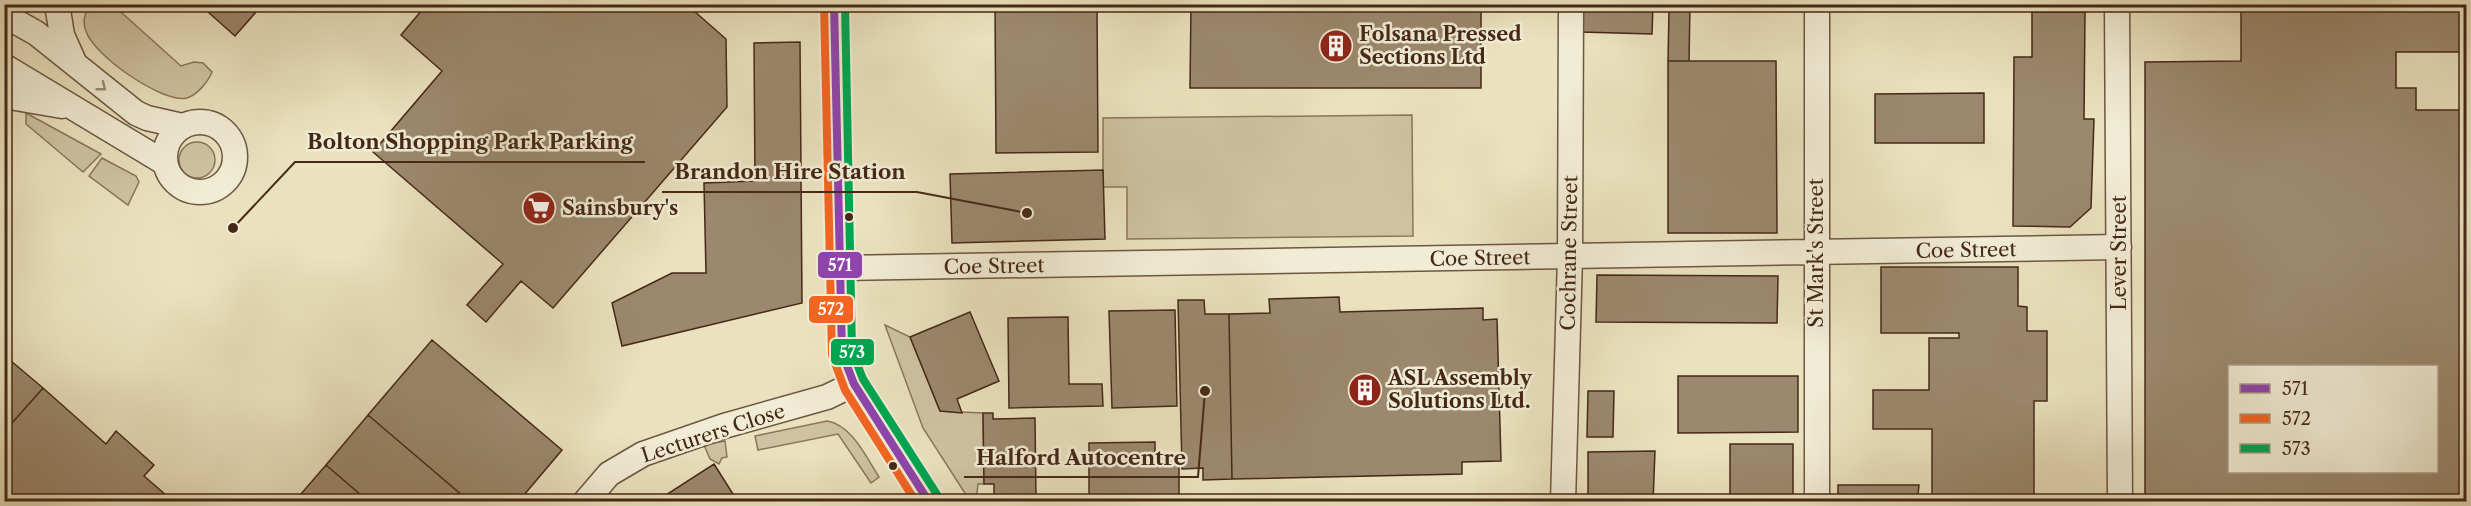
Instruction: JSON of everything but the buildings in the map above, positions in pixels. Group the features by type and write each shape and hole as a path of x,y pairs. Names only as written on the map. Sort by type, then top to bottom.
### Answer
{"street":[{"path":"57,4 63,35 76,66"},
{"path":"834,4 842,353 854,384 929,501"},
{"name":"Cochrane Street","path":"1563,501 1570,256 1571,4"},
{"name":"St Mark's Street","path":"1816,4 1817,501"},
{"name":"Lever Street","path":"2117,4 2120,501"},
{"path":"4,15 36,33 136,112 147,118 182,126"},
{"path":"4,66 79,109 165,163"},
{"path":"4,96 79,109"},
{"path":"206,122 217,126 226,133 235,149 233,170 223,184 216,189 197,193 185,189 175,183 167,172 165,163 168,141 182,126 206,122"},
{"name":"Coe Street","path":"841,268 2119,247"},
{"name":"Lecturers Close","path":"585,501 609,474 644,454 724,426 827,397 854,384"}],"shaded area":[{"path":"89,5 113,5 181,66 194,62 203,63 212,72 208,80 191,96 176,98 146,86 130,76 91,41 84,24"},
{"path":"26,113 101,154 83,172 26,124"},
{"path":"1412,115 1413,236 1127,239 1127,187 1103,187 1103,118"},
{"path":"197,142 210,147 215,160 210,173 197,178 184,173 179,160 184,147"},
{"path":"102,158 136,176 139,182 128,205 89,176"},
{"path":"885,325 910,337 940,411 983,413 984,484 978,484 976,501 970,501 923,428"},
{"path":"827,421 836,424 851,435 879,477 871,483 838,434 758,450 755,436"},
{"path":"725,441 727,457 722,458 719,464 710,459 704,445"}],"transit line":[{"name":"572","path":"824,4 832,355 845,390 916,502"},
{"name":"571","path":"834,4 842,353 854,384 929,502"},
{"name":"573","path":"845,4 852,351 863,379 938,496"}],"place":[{"name":"Folsana Pressed Sections Ltd","path":"1336,46"},
{"name":"Sainsbury's","path":"539,208"},
{"name":"Brandon Hire Station","path":"1027,213"},
{"name":"Bolton Shopping Park Parking","path":"233,228"},
{"name":"ASL Assembly Solutions Ltd.","path":"1365,390"},
{"name":"Halford Autocentre","path":"1205,391"}]}
